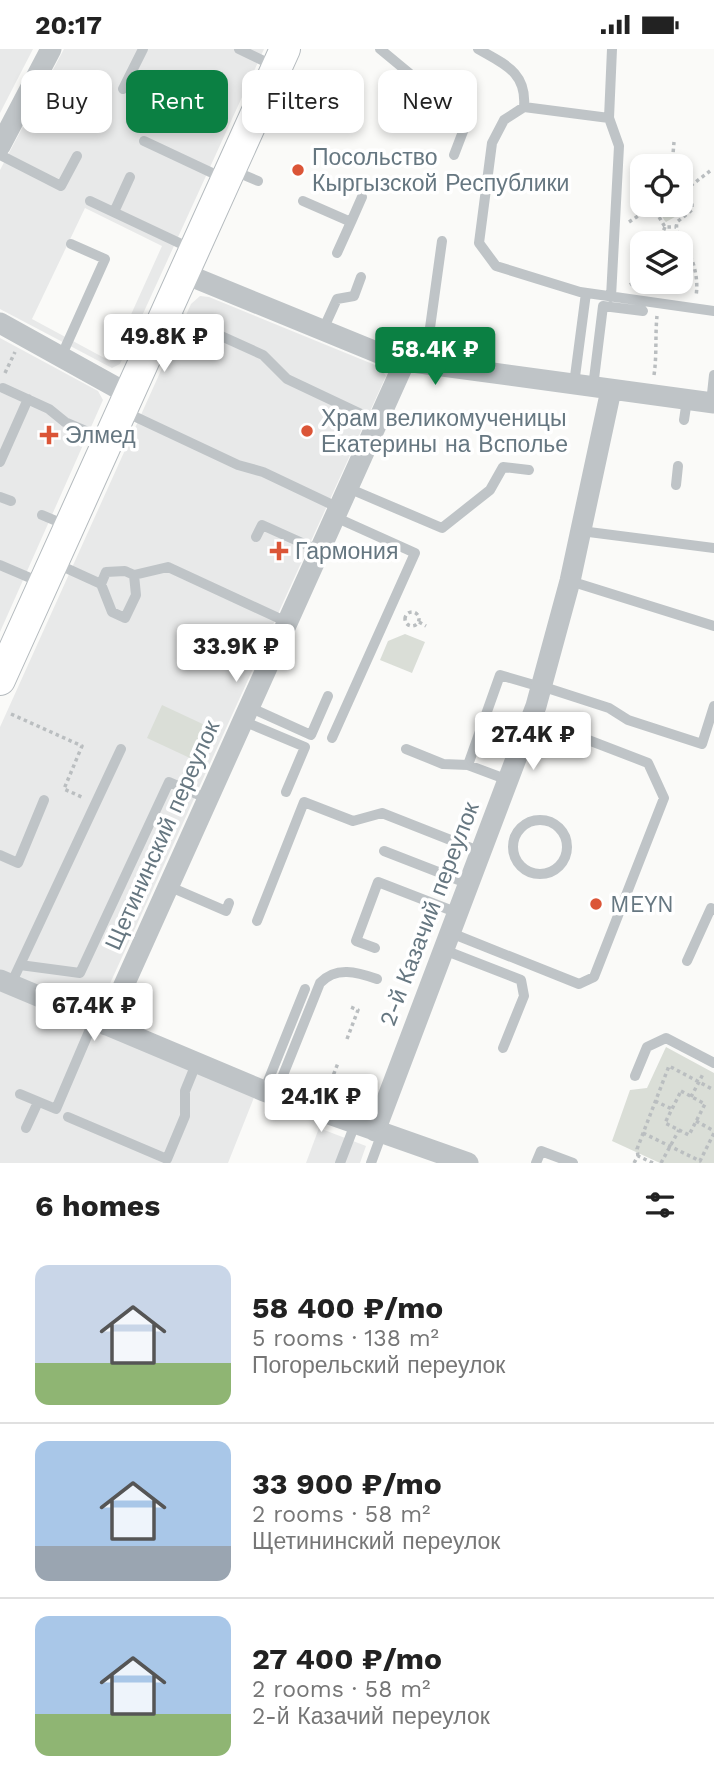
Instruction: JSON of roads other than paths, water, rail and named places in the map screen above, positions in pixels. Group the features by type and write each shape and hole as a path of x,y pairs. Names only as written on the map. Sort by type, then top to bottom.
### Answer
{"main road":[{"path":"0,680 47,572 55,521 107,440 281,58"}],"street":[{"path":"0,146 5,123 51,49"},
{"path":"188,261 322,332 364,349 415,363 593,387 685,410 713,403"},
{"path":"0,323 61,357 124,402"},
{"name":"Щетининский переулок","path":"100,1022 168,886 377,422 415,363"},
{"name":"2-й Казачий переулок","path":"379,1132 541,687 581,531 593,387"},
{"path":"10,976 100,1022 196,1064 468,1163"}],"lane":[{"path":"123,89 144,49"},
{"path":"239,49 281,58"},
{"path":"380,49 467,121 454,155"},
{"path":"478,49 509,66 523,83 524,107"},
{"path":"611,297 619,146 609,118 612,49"},
{"path":"609,118 524,107 504,120 492,143 479,243 496,266 586,293 714,311"},
{"path":"144,141 227,174 258,181"},
{"path":"0,155 61,186 77,156"},
{"path":"114,212 130,177"},
{"path":"337,253 362,197"},
{"path":"90,201 114,212 188,261"},
{"path":"303,201 351,222"},
{"path":"415,363 442,241"},
{"path":"61,357 104,259 71,244"},
{"path":"322,332 337,299 354,296 360,277"},
{"path":"586,293 593,387"},
{"path":"593,387 603,306 643,311"},
{"path":"165,311 263,355 287,379 377,422"},
{"path":"713,403 714,375"},
{"path":"3,388 49,409 65,422 107,440"},
{"path":"0,462 28,399"},
{"path":"124,402 238,465 264,472 415,553 332,738"},
{"path":"676,485 678,466"},
{"path":"348,488 442,528 490,490 503,467 528,470"},
{"path":"256,537 261,525 320,551"},
{"path":"581,531 714,548"},
{"path":"0,565 100,584"},
{"path":"100,584 106,572 125,571 134,575 169,567 287,622"},
{"path":"100,584 113,612 125,618 135,595 134,575"},
{"path":"570,580 714,626"},
{"path":"468,765 500,675 610,708 628,720 702,744 714,706"},
{"path":"246,714 311,735 328,696"},
{"path":"246,714 305,747 286,792"},
{"path":"451,932 579,984 594,977 664,798 648,763 531,718"},
{"path":"121,749 10,976 79,973 169,782 208,799"},
{"path":"406,749 443,764 468,765 508,780"},
{"path":"0,855 18,863 44,800"},
{"path":"257,921 304,802 353,821 382,813 481,852"},
{"path":"532,821 549,822 556,826 566,840 565,856 555,870 548,873 531,873 518,863 513,847 514,838 532,821"},
{"path":"490,829 514,838"},
{"path":"384,851 469,884"},
{"path":"374,948 356,940 378,882 521,980 524,996 503,1048"},
{"path":"168,886 226,911 229,903"},
{"path":"687,961 711,908 714,909"},
{"path":"270,1093 320,983 331,973 337,972 377,979"},
{"path":"270,1093 306,989"},
{"path":"20,1094 56,1109 100,1022"},
{"path":"635,1076 647,1047 666,1038 712,1061"},
{"path":"68,1117 172,1161 185,1116 185,1091 196,1064"},
{"path":"26,1128 38,1102"},
{"path":"340,1163 355,1124"},
{"path":"371,1163 379,1132"},
{"path":"536,1163 541,1151 573,1163"}],"place":[{"name":"Посольство Кыргызской Республики","path":"298,170"},
{"name":"Храм великомученицы Екатерины на Всполье","path":"307,431"},
{"name":"Элмед","path":"49,435"},
{"name":"Гармония","path":"279,551"},
{"name":"MEYN","path":"596,904"}]}
